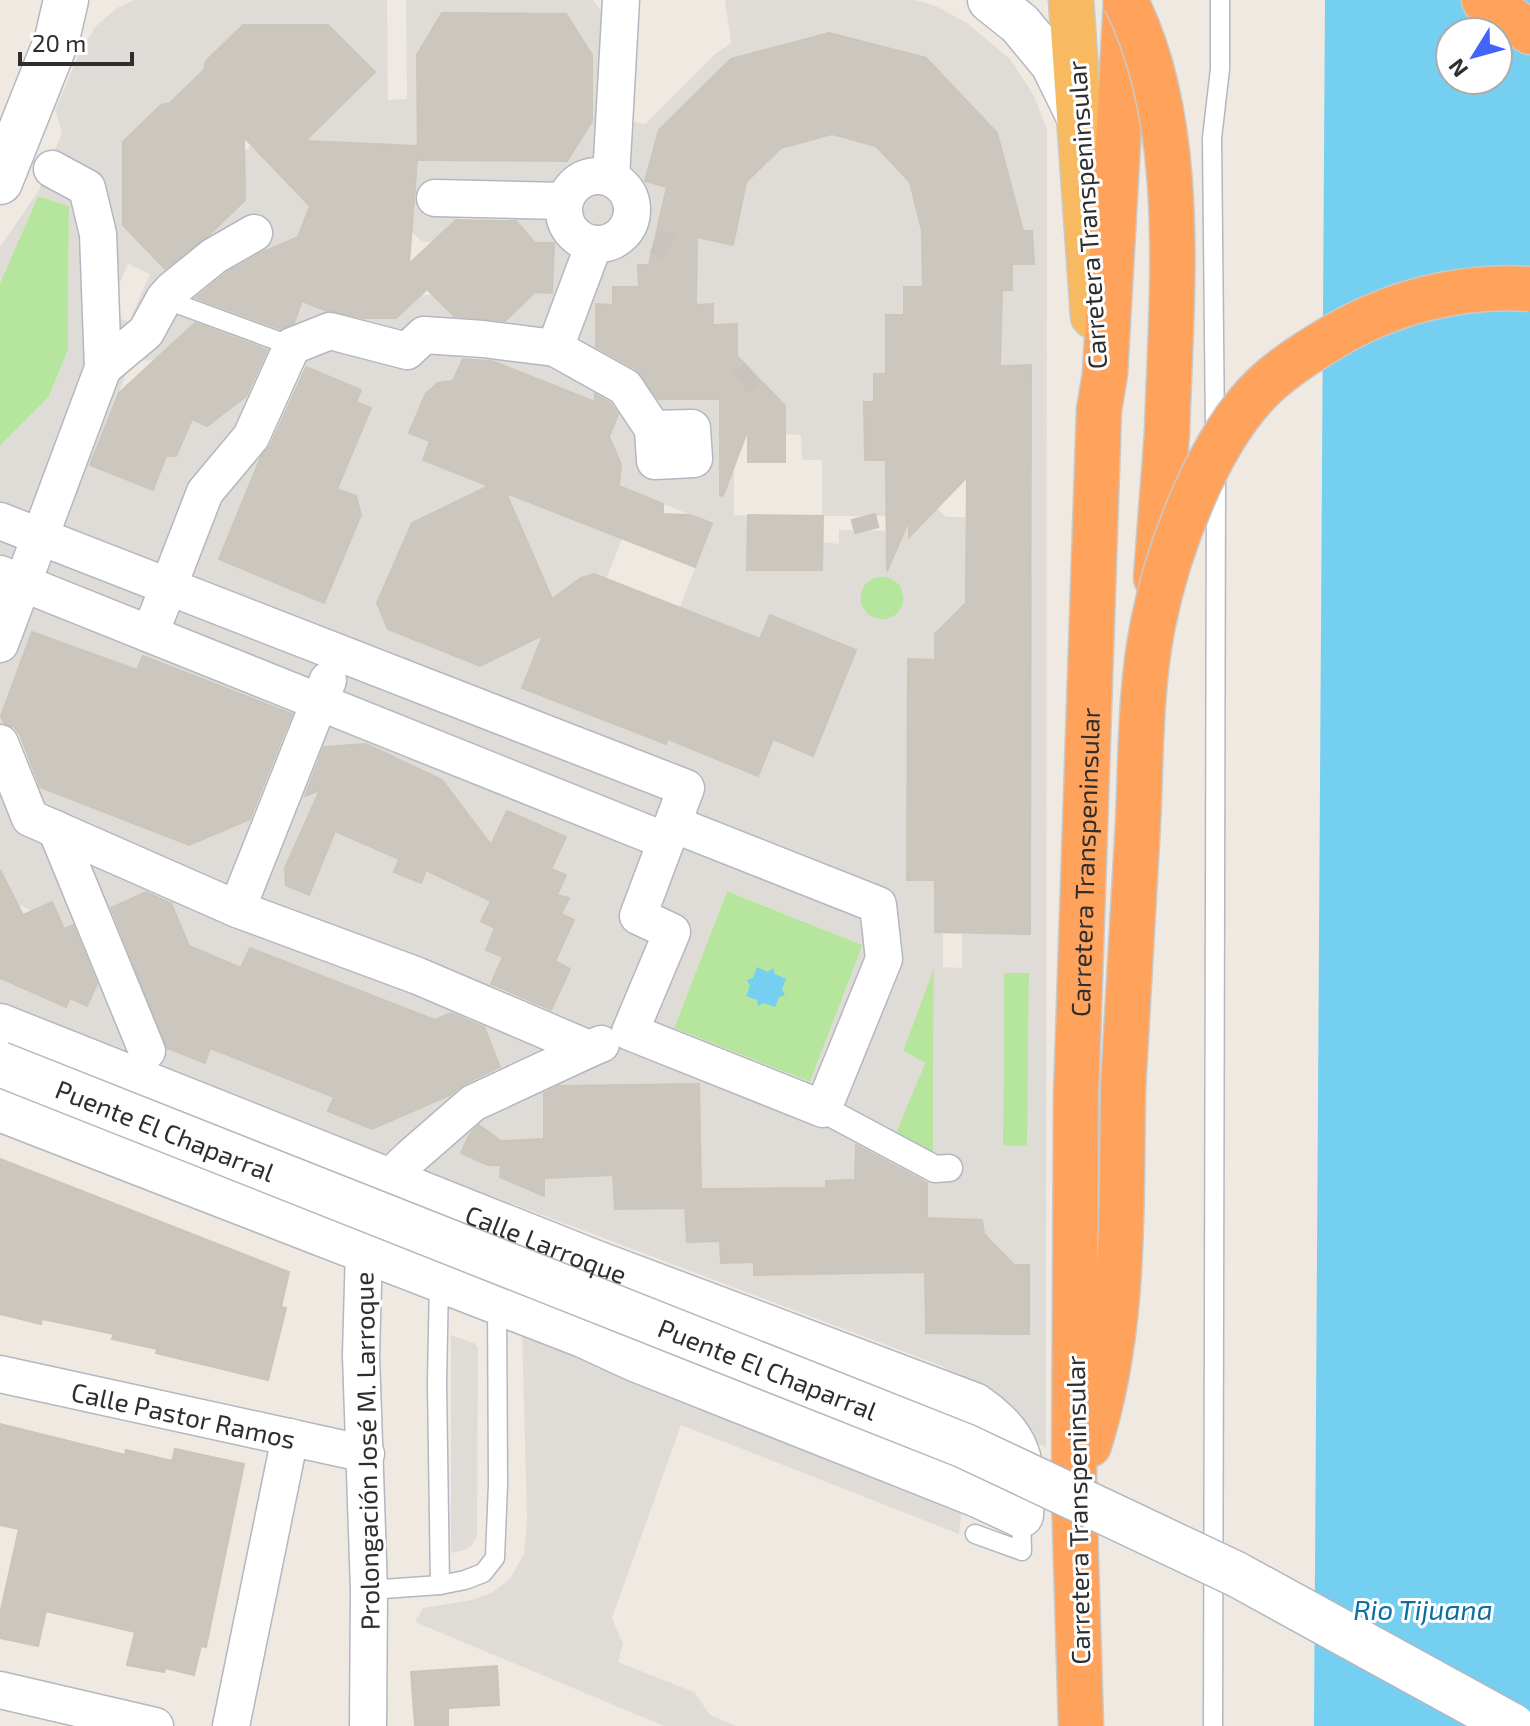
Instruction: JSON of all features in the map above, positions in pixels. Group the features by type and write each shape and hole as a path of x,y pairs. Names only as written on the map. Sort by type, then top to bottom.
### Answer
{"highway":[{"name":"Carretera Transpeninsular","path":"1071,0 1099,410 1076,1097 1074,1493 1081,1726"},
{"path":"1099,410 1105,374 1126,0"},
{"path":"1074,1493 1101,1407 1120,1275 1123,1089 1145,691 1167,433 1171,271 1163,114 1151,64 1126,0"},
{"path":"1484,0 1530,32"},
{"path":"1513,0 1530,11"},
{"path":"1153,624 1173,554 1199,484 1232,425 1265,386 1308,352 1354,325 1403,306 1449,293 1498,287 1530,289"}],"street":[{"path":"0,182 57,39 66,0"},
{"path":"611,178 621,0"},
{"path":"990,0 1020,24 1053,64 1081,121"},
{"path":"0,644 11,579 40,537 103,368 98,234 87,188 52,169"},
{"path":"592,176 611,178 626,191 632,209 627,228 613,241 594,244 576,237 565,221 564,201 575,185 583,180 592,176"},
{"path":"435,198 564,201"},
{"path":"103,368 146,332 164,299 214,256 254,233"},
{"path":"555,348 594,244"},
{"path":"150,634 205,492 251,437 292,346 330,331 407,351 424,335 555,348 625,387 653,429"},
{"path":"0,521 686,788 638,916 672,932 630,1032"},
{"path":"11,579 320,702 670,833 878,905 884,959 823,1109"},
{"path":"237,909 339,653"},
{"path":"0,743 30,818 237,909 418,976 589,1049"},
{"path":"56,829 147,1051"},
{"name":"Calle Larroque","path":"0,1026 496,1224 974,1405 1010,1437 1018,1455 1024,1481 1022,1533"},
{"path":"388,1179 473,1103 630,1032 823,1109 935,1169 949,1168"},
{"name":"Puente El Chaparral","path":"0,1064 965,1446 1236,1574 1513,1726"},
{"path":"0,1109 497,1301 978,1495 1022,1533"},
{"name":"Prolongación José M. Larroque","path":"368,1726 369,1590 361,1355 364,1249 388,1179"},
{"name":"Calle Pastor Ramos","path":"0,1374 366,1454"},
{"path":"231,1726 290,1437"},
{"path":"0,1690 155,1726"}],"lane":[{"path":"1213,1726 1217,594 1212,138 1220,69 1220,0"},
{"path":"164,299 292,346"},
{"path":"369,1590 465,1580 483,1573 495,1558 498,1511 496,1224"},
{"path":"439,1281 440,1585"},
{"path":"975,1534 1022,1533"}],"green space":[{"path":"38,196 69,206 68,350 49,397 0,446 0,283"},
{"path":"882,576 897,583 904,598 897,613 882,620 867,613 860,598 867,583"},
{"path":"727,891 863,945 810,1082 674,1028"},
{"path":"934,967 933,1153 896,1132 925,1063 903,1051"},
{"path":"1004,973 1029,973 1028,1146 1003,1146"}],"shaded area":[{"path":"134,0 387,0 388,100 407,99 406,0 593,0 602,12 602,115 645,124 714,55 731,43 725,0 915,0 936,6 967,23 1010,59 1033,94 1047,129 1046,1447 1013,1434 969,1381 942,1366 405,1163 0,1005 0,978 66,1007 82,970 33,911 0,896 0,446 49,397 68,350 69,206 38,196 0,283 0,247 39,190 62,133 55,110 80,52 96,26 117,8","holes":["443,13 418,121 417,55","244,25 328,25 375,72 299,148 254,142 242,154 222,155 245,180 245,200 169,273 123,225 124,142 161,105 170,103 204,70 206,61","829,33 926,58 997,133 1023,231 1032,232 1034,263 1012,264 1012,290 1002,290 967,367 1031,366 1032,574 967,573 967,517 946,517 919,491 901,531 839,530 839,544 822,542 822,570 748,570 748,516 734,515 734,465 720,464 720,431 763,407 699,384 699,399 664,399 663,382 647,357 614,357 613,346 596,345 596,305 613,305 613,287 639,287 638,266 649,265 661,215 709,198 646,181 659,130 731,59","398,217 422,242 432,242 458,218 512,217 535,243 554,243 552,292 535,292 507,319 456,318 434,295 421,295 396,318 346,317 321,292","128,264 150,274 129,322 107,313","223,270 302,301 291,328 212,299","192,326 263,357 246,397 230,391 193,419 176,455 167,456 152,490 91,465 131,361 155,360","466,351 619,411 607,442 620,457 620,471 577,520 423,460 435,428 422,407 431,387 438,383 452,383","300,365 361,390 344,431 359,438 337,489 356,496 361,515 324,603 219,559","653,500 699,518 693,534 706,540 680,607 714,621 666,744 522,688 559,594 595,608 629,521","441,509 528,544 541,573 509,652 480,666 388,629","874,577 889,577 901,586 904,601 897,615 883,620 868,615 860,602 862,587","958,611 1031,612 1030,933 962,934 962,968 943,967 943,932 909,659 935,660 935,634","32,632 290,727 259,815 188,845 28,782 2,716","856,651 813,755 773,739","366,744 442,780 455,797 420,882 394,871 421,806 343,790 329,846 309,895 286,885 285,868 339,746","507,811 565,837 551,869 566,875 557,895 568,898 561,914 574,920 555,961 570,969 550,1014 490,987 503,957 486,949 495,928 482,921 491,901 470,891","161,886 175,892 170,905 189,946 241,968 251,948 431,1018 423,1036 478,1012 502,1072 372,1129 328,1111 334,1097 210,1048 204,1062 160,1045 102,913","727,891 863,945 810,1082 674,1028","934,970 933,1152 896,1132 925,1063 903,1051","1004,973 1029,973 1027,1146 1003,1145","699,1084 701,1189 826,1188 827,1181 926,1179 927,1218 982,1220 984,1234 1014,1265 1029,1266 1029,1333 927,1333 925,1272 755,1275 754,1262 721,1263 720,1241 687,1242 685,1208 615,1209 613,1175 544,1178 544,1195 501,1177 501,1165 493,1165 491,1140 544,1139 545,1087"]},
{"path":"832,134 876,146 910,182 922,231 923,287 904,288 904,315 886,374 874,374 874,402 864,402 865,433 875,433 886,460 887,516 822,516 822,460 802,460 801,435 785,434 785,406 737,356 737,325 713,325 713,305 696,305 673,232 733,245 746,182 781,148"},
{"path":"522,1330 962,1506 959,1534 681,1425 612,1618 623,1644 618,1662 694,1692 710,1715 736,1726 664,1726 415,1622 423,1608 472,1600 493,1592 510,1579 524,1554 527,1520"},
{"path":"451,1335 474,1343 478,1348 477,1536 472,1545 451,1553"}],"water":[{"name":"Rio Tijuana","path":"1325,0 1530,0 1530,1726 1314,1726"},
{"path":"757,967 768,972 773,968 775,974 786,979 782,989 785,995 779,997 775,1007 764,1003 758,1006 757,1000 746,996 750,986 747,980 753,978"}],"building":[{"path":"442,13 566,14 592,55 592,121 567,161 418,160 417,55"},
{"path":"243,25 328,25 375,72 305,141 418,146 409,264 456,220 516,221 535,243 554,243 552,293 535,292 505,321 454,316 427,289 396,318 363,318 327,311 302,301 294,323 281,329 196,298 226,273 298,237 310,206 244,137 245,200 210,234 165,269 123,225 123,142 161,105 170,103 204,70 206,61"},
{"path":"829,33 926,58 997,133 1023,231 1032,231 1034,264 1012,264 1012,290 1002,290 1000,366 1031,365 1030,934 935,932 935,880 907,880 908,659 935,660 935,634 966,603 967,477 909,537 909,520 887,571 886,460 865,460 864,402 874,402 874,374 886,374 886,315 904,315 904,287 923,287 922,231 910,182 876,146 832,134 781,148 746,182 733,245 697,237 696,305 713,304 713,325 737,324 737,356 785,406 785,462 748,462 748,429 723,496 720,495 720,399 658,399 636,369 596,347 596,304 613,305 613,287 639,287 638,265 649,265 667,187 645,181 659,130 731,59"},
{"path":"195,323 267,350 246,396 207,426 192,419 176,456 166,456 153,490 90,465 119,393"},
{"path":"463,359 492,361 595,402 595,394 610,403 618,414 609,437 621,464 619,486 663,504 663,514 690,515 712,523 695,567 506,493 552,599 581,578 594,574 760,639 770,615 856,650 813,756 773,739 758,776 668,739 666,744 522,688 543,635 480,666 388,629 377,603 412,523 489,486 423,460 430,441 409,433 426,393 438,383 453,381"},
{"path":"306,367 361,390 356,402 371,408 337,489 356,496 361,515 324,603 219,559 261,457 270,446"},
{"path":"748,515 823,516 822,570 747,570"},
{"path":"32,632 137,670 143,656 292,714 250,819 189,845 40,787 20,735 14,727 4,723 1,716"},
{"path":"366,744 442,780 491,845 507,811 566,837 551,869 566,875 557,895 569,898 561,914 574,920 555,961 570,969 551,1010 491,984 503,957 486,950 495,928 481,921 491,901 426,870 421,883 394,872 399,859 335,831 309,895 286,885 285,868 320,790 305,796 324,747"},
{"path":"0,870 23,915 52,902 64,929 73,925 97,984 87,1006 70,998 66,1007 0,978"},
{"path":"146,892 171,903 189,946 241,968 250,948 435,1020 451,1013 484,1027 500,1067 464,1084 450,1095 372,1129 328,1111 334,1097 210,1048 205,1063 167,1048 111,908"},
{"path":"699,1084 701,1189 826,1188 826,1181 855,1180 856,1145 927,1183 927,1218 982,1220 984,1234 1014,1265 1029,1265 1029,1334 926,1333 925,1272 754,1275 754,1262 721,1263 720,1241 687,1242 685,1208 615,1209 613,1175 544,1178 544,1196 500,1177 501,1165 488,1165 461,1153 470,1134 479,1125 501,1141 544,1139 544,1093 558,1086"},
{"path":"0,1159 289,1272 281,1307 286,1308 268,1380 156,1353 157,1349 112,1339 114,1334 42,1319 41,1324 0,1314"},
{"path":"0,1424 125,1455 126,1450 172,1461 175,1449 244,1464 206,1647 201,1646 194,1675 165,1668 164,1672 127,1665 135,1632 46,1611 38,1646 0,1638 0,1614 19,1529 0,1525"},
{"path":"497,1666 499,1705 448,1708 448,1726 415,1726 411,1672"}],"tunnel":[{"path":"655,241 670,248"},
{"path":"741,383 753,373"},
{"path":"863,516 867,531"}]}
